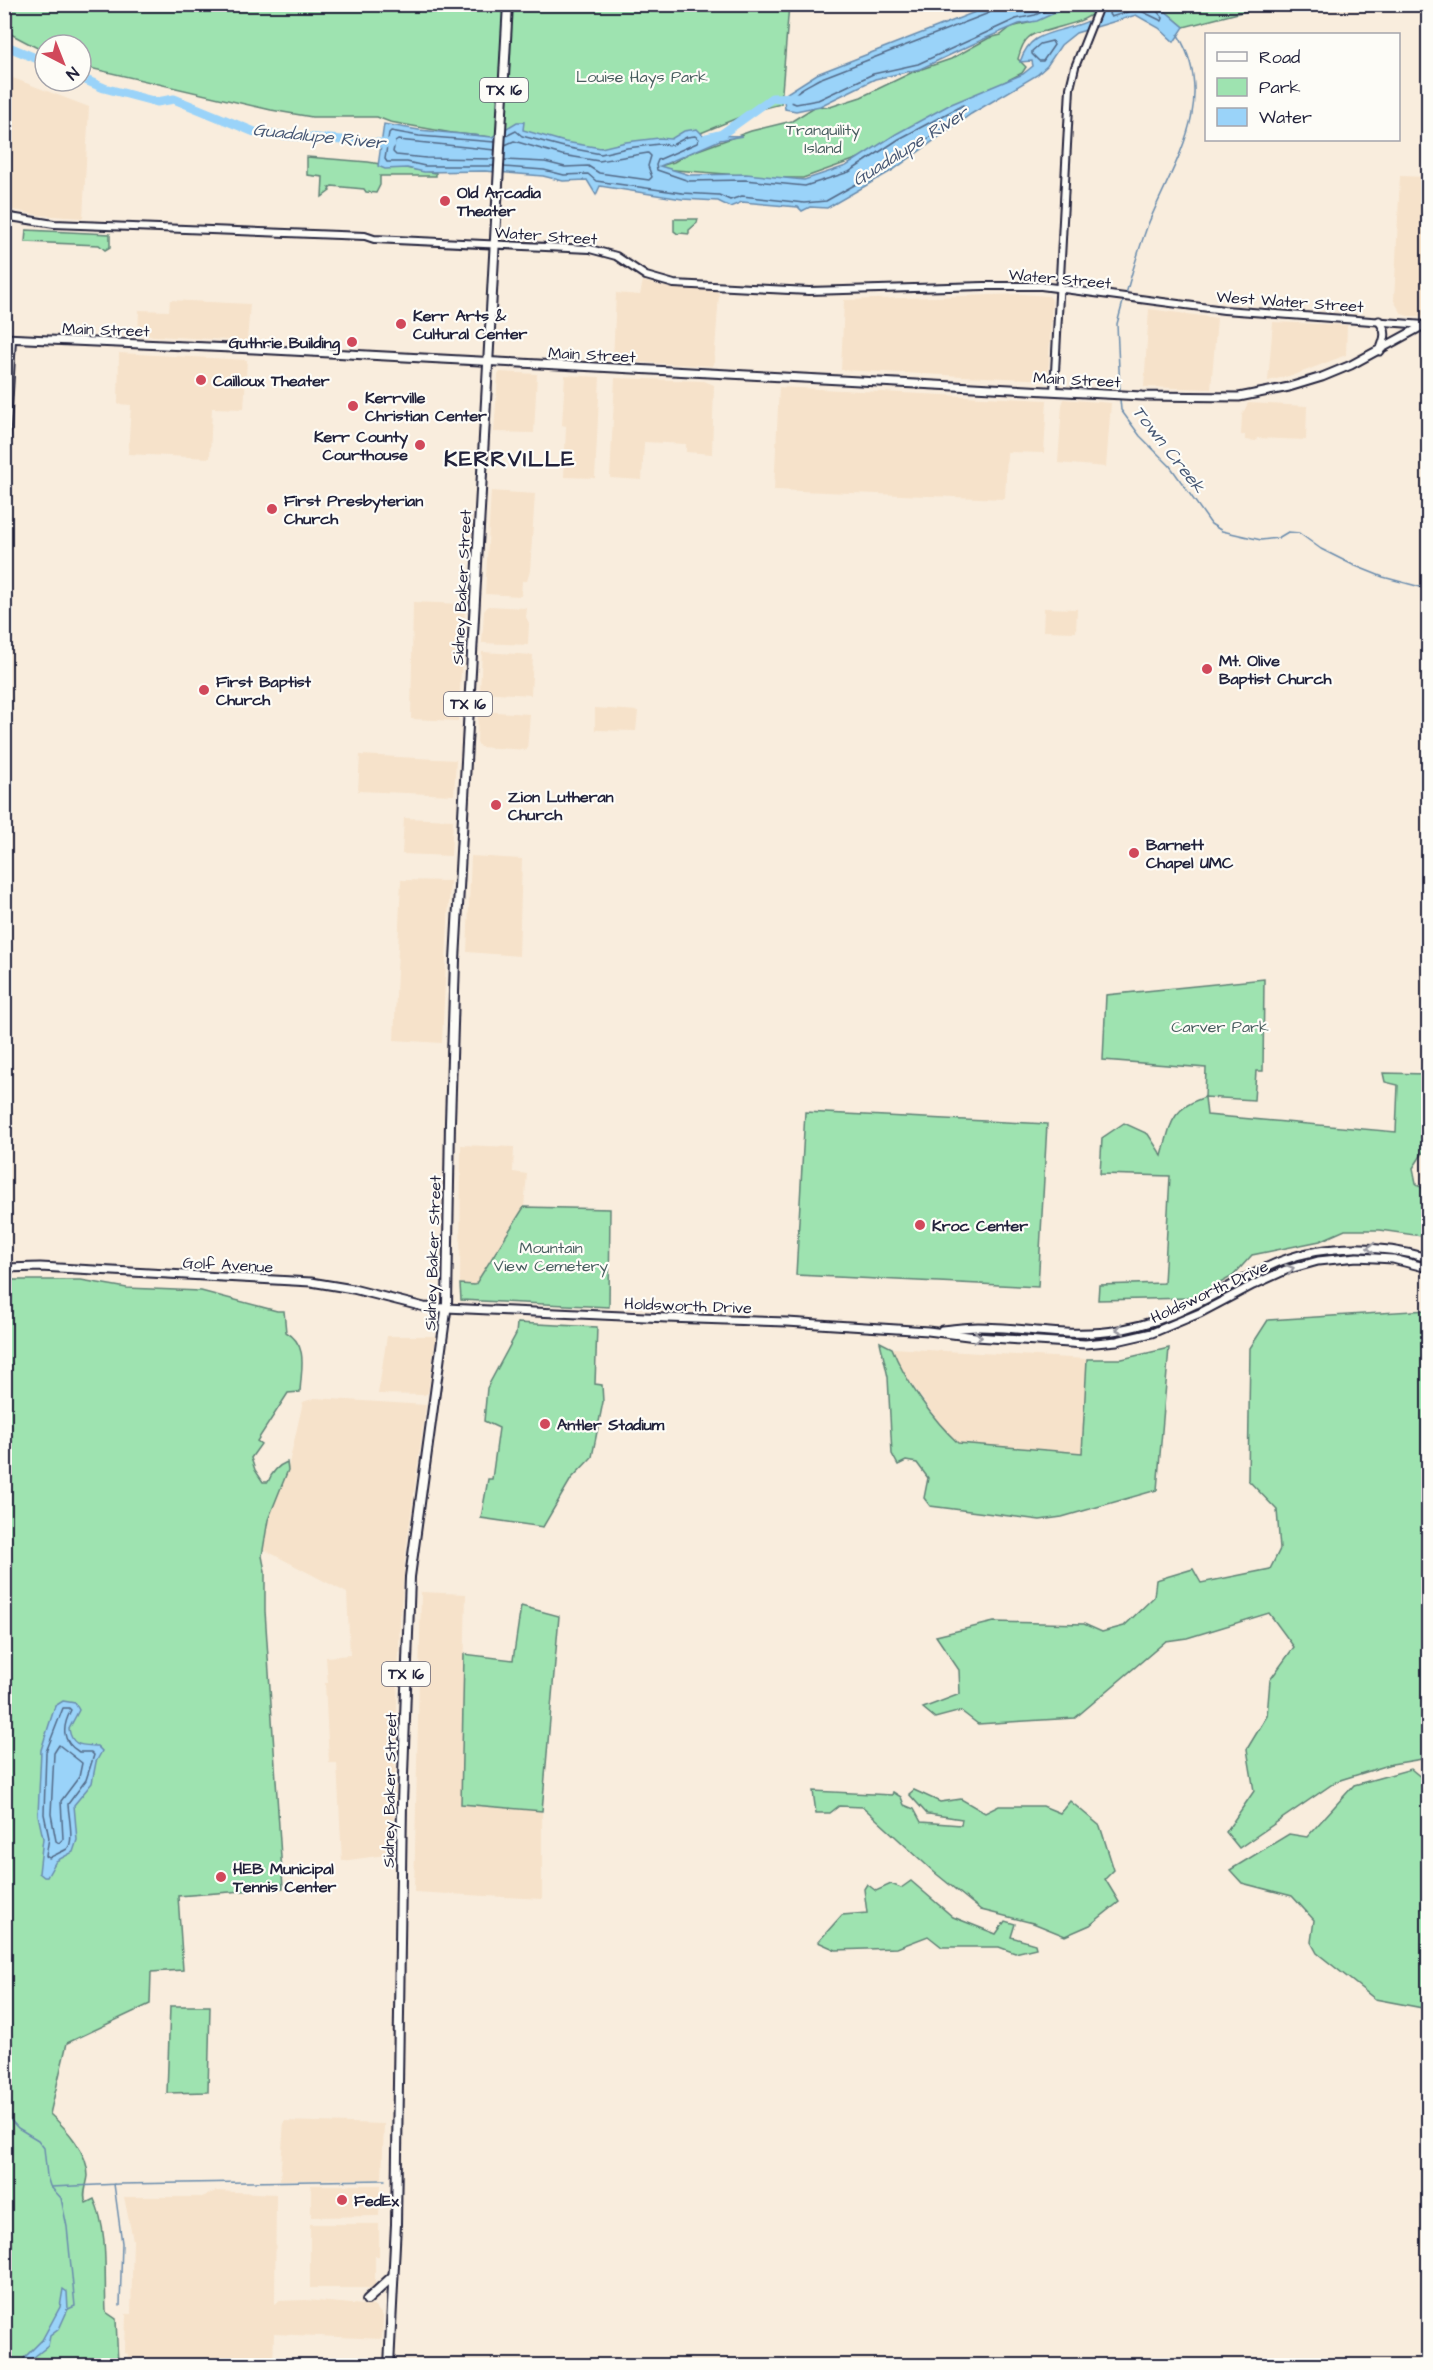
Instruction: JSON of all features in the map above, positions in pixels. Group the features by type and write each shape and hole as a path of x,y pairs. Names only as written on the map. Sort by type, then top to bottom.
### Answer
{"main road":[{"name":"Sidney Baker Street","path":"389,2366 393,2276 402,1803 410,1577 447,1308 453,1011 508,4"},
{"path":"1379,321 1386,329 1386,336 1380,351"},
{"name":"Main Street","path":"8,339 1054,392 1239,397 1289,387 1322,377 1380,351 1427,324"},
{"name":"Holdsworth Drive","path":"928,1331 978,1327 1085,1334 1115,1331 1170,1316 1283,1261 1317,1251 1366,1248 1395,1250 1428,1258"},
{"name":"Holdsworth Drive","path":"447,1308 787,1322 1085,1344 1117,1341 1152,1333 1286,1270 1318,1261 1357,1257 1384,1259 1428,1268"},
{"name":"Golf Avenue","path":"5,1268 40,1267 311,1282 352,1289 403,1303 447,1308"},
{"path":"367,2300 393,2276"}],"street":[{"path":"1054,392 1071,82 1100,4"},
{"name":"Water Street","path":"4,216 54,224 365,236 374,239 590,249 616,256 646,276 675,284 809,291 984,286 1059,288 1150,300"},
{"name":"West Water Street","path":"1150,300 1224,310 1427,324"},
{"path":"4,482 8,339"}],"shaded area":[{"path":"5,75 33,86 33,93 52,93 89,107 83,218 38,215 5,208"},
{"path":"1400,176 1428,177 1428,313 1423,316 1402,314 1394,301"},
{"path":"643,281 669,288 717,291 719,294 712,366 613,361 616,293 640,295"},
{"path":"1021,294 1049,296 1052,300 1048,380 841,370 844,300"},
{"path":"170,300 250,304 247,341 138,335 139,310 169,311"},
{"path":"1149,309 1217,318 1211,389 1144,387"},
{"path":"1273,322 1347,325 1346,355 1297,374 1268,381"},
{"path":"119,353 247,360 244,409 212,408 210,458 128,454 131,405 118,404"},
{"path":"500,372 537,374 534,433 494,432"},
{"path":"565,375 600,377 595,478 564,477 566,426 562,425"},
{"path":"615,378 704,381 714,385 712,454 686,452 686,444 644,442 642,480 610,478"},
{"path":"779,387 1047,400 1044,453 1007,452 1005,499 774,490"},
{"path":"1064,399 1111,403 1106,467 1058,463"},
{"path":"1248,403 1307,406 1306,440 1257,438 1256,441 1245,440 1245,435 1241,435 1242,415"},
{"path":"491,491 535,494 530,571 527,581 522,581 521,596 485,594"},
{"path":"413,602 462,604 465,610 458,721 411,719"},
{"path":"488,606 527,608 528,645 482,643 484,611"},
{"path":"1044,608 1077,609 1076,632 1043,631"},
{"path":"482,652 533,655 531,695 480,692"},
{"path":"595,708 638,711 636,731 595,730"},
{"path":"478,711 530,714 527,750 480,747 477,742"},
{"path":"360,755 456,760 454,795 358,791"},
{"path":"404,818 453,820 451,856 402,854"},
{"path":"471,856 522,859 519,956 467,952"},
{"path":"401,880 450,881 442,1043 394,1040"},
{"path":"461,1145 514,1147 513,1172 527,1174 524,1207 475,1285 460,1284"},
{"path":"387,1336 436,1336 428,1393 424,1395 378,1394"},
{"path":"892,1348 1087,1359 1082,1453 958,1443 943,1428 906,1376"},
{"path":"315,1398 426,1405 405,1558 400,1619 392,1854 342,1861 337,1763 329,1763 325,1683 328,1683 326,1657 350,1655 347,1593 263,1549 268,1520 288,1468 303,1402"},
{"path":"421,1592 466,1594 461,1804 542,1811 542,1899 414,1892"},
{"path":"284,2121 384,2124 382,2179 280,2180"},
{"path":"311,2185 381,2185 379,2216 311,2217"},
{"path":"216,2191 276,2194 275,2304 279,2301 306,2300 375,2306 383,2316 382,2339 274,2334 273,2365 127,2365 126,2314 131,2314 133,2240 124,2197 202,2197"},
{"path":"310,2224 379,2224 379,2256 375,2256 375,2288 310,2288"}],"green space":[{"name":"Louise Hays Park","path":"4,5 789,5 781,104 757,110 664,148 601,148 452,133 390,122 377,117 312,117 271,110 93,69 93,33 33,33 33,46 5,31"},
{"name":"Tranquility Island","path":"1069,5 1101,5 1090,16 1028,38 1018,59 1026,67 1022,73 859,158 803,178 662,169 660,166 751,131 792,121 816,106 830,107 861,97 913,72 951,59 989,38 1001,35 1011,27 1028,23"},
{"path":"1158,5 1262,5 1184,27"},
{"path":"307,157 368,162 436,173 436,176 380,176 380,185 376,193 366,192 364,189 332,186 329,188 330,191 322,197 323,177 307,175"},
{"path":"674,219 698,219 689,230 689,234 678,234 674,231"},
{"path":"26,230 110,234 110,247 105,250 99,245 25,242"},
{"name":"Carver Park","path":"1264,979 1263,1071 1256,1071 1254,1100 1205,1097 1206,1068 1103,1060 1106,995"},
{"path":"1383,1073 1428,1074 1428,1145 1413,1168 1416,1183 1428,1193 1428,1237 1380,1230 1345,1230 1320,1241 1252,1255 1233,1276 1193,1298 1098,1300 1099,1285 1164,1283 1170,1176 1100,1174 1102,1138 1124,1123 1148,1134 1162,1156 1170,1126 1178,1113 1193,1102 1205,1097 1207,1115 1396,1132 1398,1085 1385,1082"},
{"name":"Kroc Center","path":"805,1112 1047,1124 1038,1287 796,1275"},
{"name":"Mountain View Cemetery","path":"524,1207 610,1209 609,1307 461,1300 460,1284 475,1285"},
{"path":"5,1280 81,1280 127,1288 201,1291 284,1311 286,1332 298,1344 302,1359 300,1392 288,1393 257,1441 261,1444 251,1458 263,1482 268,1482 275,1470 287,1462 288,1470 268,1520 262,1556 265,1571 265,1611 283,1888 178,1896 183,1970 151,1972 150,2004 67,2043 50,2114 75,2142 87,2167 85,2200 86,2203 94,2199 102,2226 106,2312 116,2319 118,2365 5,2364"},
{"path":"1428,1310 1428,1758 1392,1764 1337,1781 1239,1848 1226,1832 1254,1791 1247,1749 1267,1716 1270,1680 1294,1647 1269,1613 1187,1638 1166,1641 1075,1718 978,1724 961,1711 935,1718 923,1708 960,1694 959,1670 936,1636 994,1622 1084,1624 1102,1632 1124,1626 1154,1597 1156,1580 1193,1569 1201,1583 1270,1569 1280,1549 1277,1510 1248,1480 1250,1348 1268,1320"},
{"name":"Antler Stadium","path":"517,1323 597,1327 595,1384 602,1385 603,1402 592,1457 571,1479 543,1527 481,1518 488,1479 492,1479 499,1428 484,1421 487,1388 516,1334"},
{"path":"880,1342 892,1348 920,1398 958,1443 1082,1453 1087,1359 1122,1359 1169,1348 1157,1490 1062,1517 1040,1520 930,1506 924,1498 928,1478 917,1463 906,1461 898,1465 892,1454 888,1377"},
{"path":"521,1606 559,1616 542,1811 461,1804 464,1654 513,1660"},
{"path":"1411,1769 1422,1778 1428,1779 1428,2009 1375,1999 1317,1953 1311,1942 1314,1920 1292,1896 1242,1883 1230,1870 1289,1834 1307,1837 1354,1785"},
{"path":"914,1790 940,1802 961,1799 985,1813 999,1806 1043,1806 1060,1813 1070,1801 1100,1826 1114,1870 1105,1879 1119,1902 1090,1925 1065,1936 1033,1923 981,1910 934,1872 863,1807 839,1806 830,1813 816,1813 813,1791 892,1795 893,1792 901,1797 904,1805 914,1809 921,1822 961,1825 962,1819 927,1814 909,1794"},
{"path":"911,1881 953,1917 996,1934 1005,1921 1015,1924 1011,1937 1035,1944 1036,1948 1015,1953 999,1947 942,1947 928,1936 897,1948 836,1950 818,1942 842,1915 867,1913 864,1889 867,1884 876,1891 891,1884 901,1888"},
{"path":"170,2006 210,2006 208,2092 167,2093"}],"water":[{"path":"993,5 1072,5 1037,21 1019,24 920,69 875,79 820,106 796,111 785,109 784,100 787,93 817,74"},
{"path":"1107,5 1158,5 1184,27 1174,42 1159,28 1136,15 1076,33 1061,45 1047,66 1037,75 971,114 893,170 827,208 810,207 802,211 798,207 742,202 730,207 718,201 682,199 600,186 596,195 587,180 563,181 543,176 485,171 424,172 407,168 385,169 378,166 384,124 492,137 517,122 524,122 523,130 565,142 601,148 626,142 671,139 684,131 697,129 703,135 743,136 720,140 660,166 690,175 746,174 804,180 846,166 896,134 949,105 1023,74 1033,66 1032,61 1020,62 1033,41 1093,19"},
{"path":"63,1701 75,1703 79,1710 69,1729 75,1742 97,1746 102,1751 96,1762 92,1783 74,1805 77,1840 73,1852 56,1861 47,1877 44,1877 39,1873 43,1838 38,1815 41,1750 55,1706"},
{"path":"63,2289 67,2292 68,2309 59,2329 50,2336 48,2346 25,2364 24,2358 42,2340 60,2307"}],"waterway":[{"name":"Town Creek","path":"1126,294 1147,227 1179,157 1193,109 1194,85 1189,60 1178,35"},
{"name":"Guadalupe River","path":"4,45 33,57"},
{"name":"Guadalupe River","path":"93,83 157,102 174,99 257,133 391,144"},
{"name":"Guadalupe River","path":"706,138 722,134 772,98 797,97"},
{"name":"Town Creek","path":"1120,391 1117,324 1124,298"},
{"name":"Town Creek","path":"1120,399 1121,410 1140,436 1170,466 1211,524 1222,531 1261,540 1278,538 1288,532 1299,533 1321,549 1353,565 1383,577 1428,589"},
{"path":"4,2113 18,2128 38,2140 44,2148 50,2186 61,2198 67,2227 75,2306 66,2310"},
{"path":"51,2187 385,2180"},
{"path":"114,2184 122,2243 120,2306"},
{"path":"17,2366 24,2361"}],"place":[{"name":"Old Arcadia Theater","path":"445,201"},
{"name":"Kerr Arts & Cultural Center","path":"401,324"},
{"name":"Guthrie Building","path":"352,342"},
{"name":"Cailloux Theater","path":"201,380"},
{"name":"Kerrville Christian Center","path":"353,406"},
{"name":"Kerr County Courthouse","path":"420,445"},
{"name":"First Presbyterian Church","path":"272,509"},
{"name":"Mt. Olive Baptist Church","path":"1207,669"},
{"name":"First Baptist Church","path":"204,690"},
{"name":"Zion Lutheran Church","path":"496,805"},
{"name":"Barnett Chapel UMC","path":"1134,853"},
{"name":"Kroc Center","path":"920,1225"},
{"name":"Antler Stadium","path":"545,1424"},
{"name":"HEB Municipal Tennis Center","path":"221,1877"},
{"name":"FedEx","path":"342,2200"}],"district":[{"name":"KERRVILLE","path":"510,458"}]}
